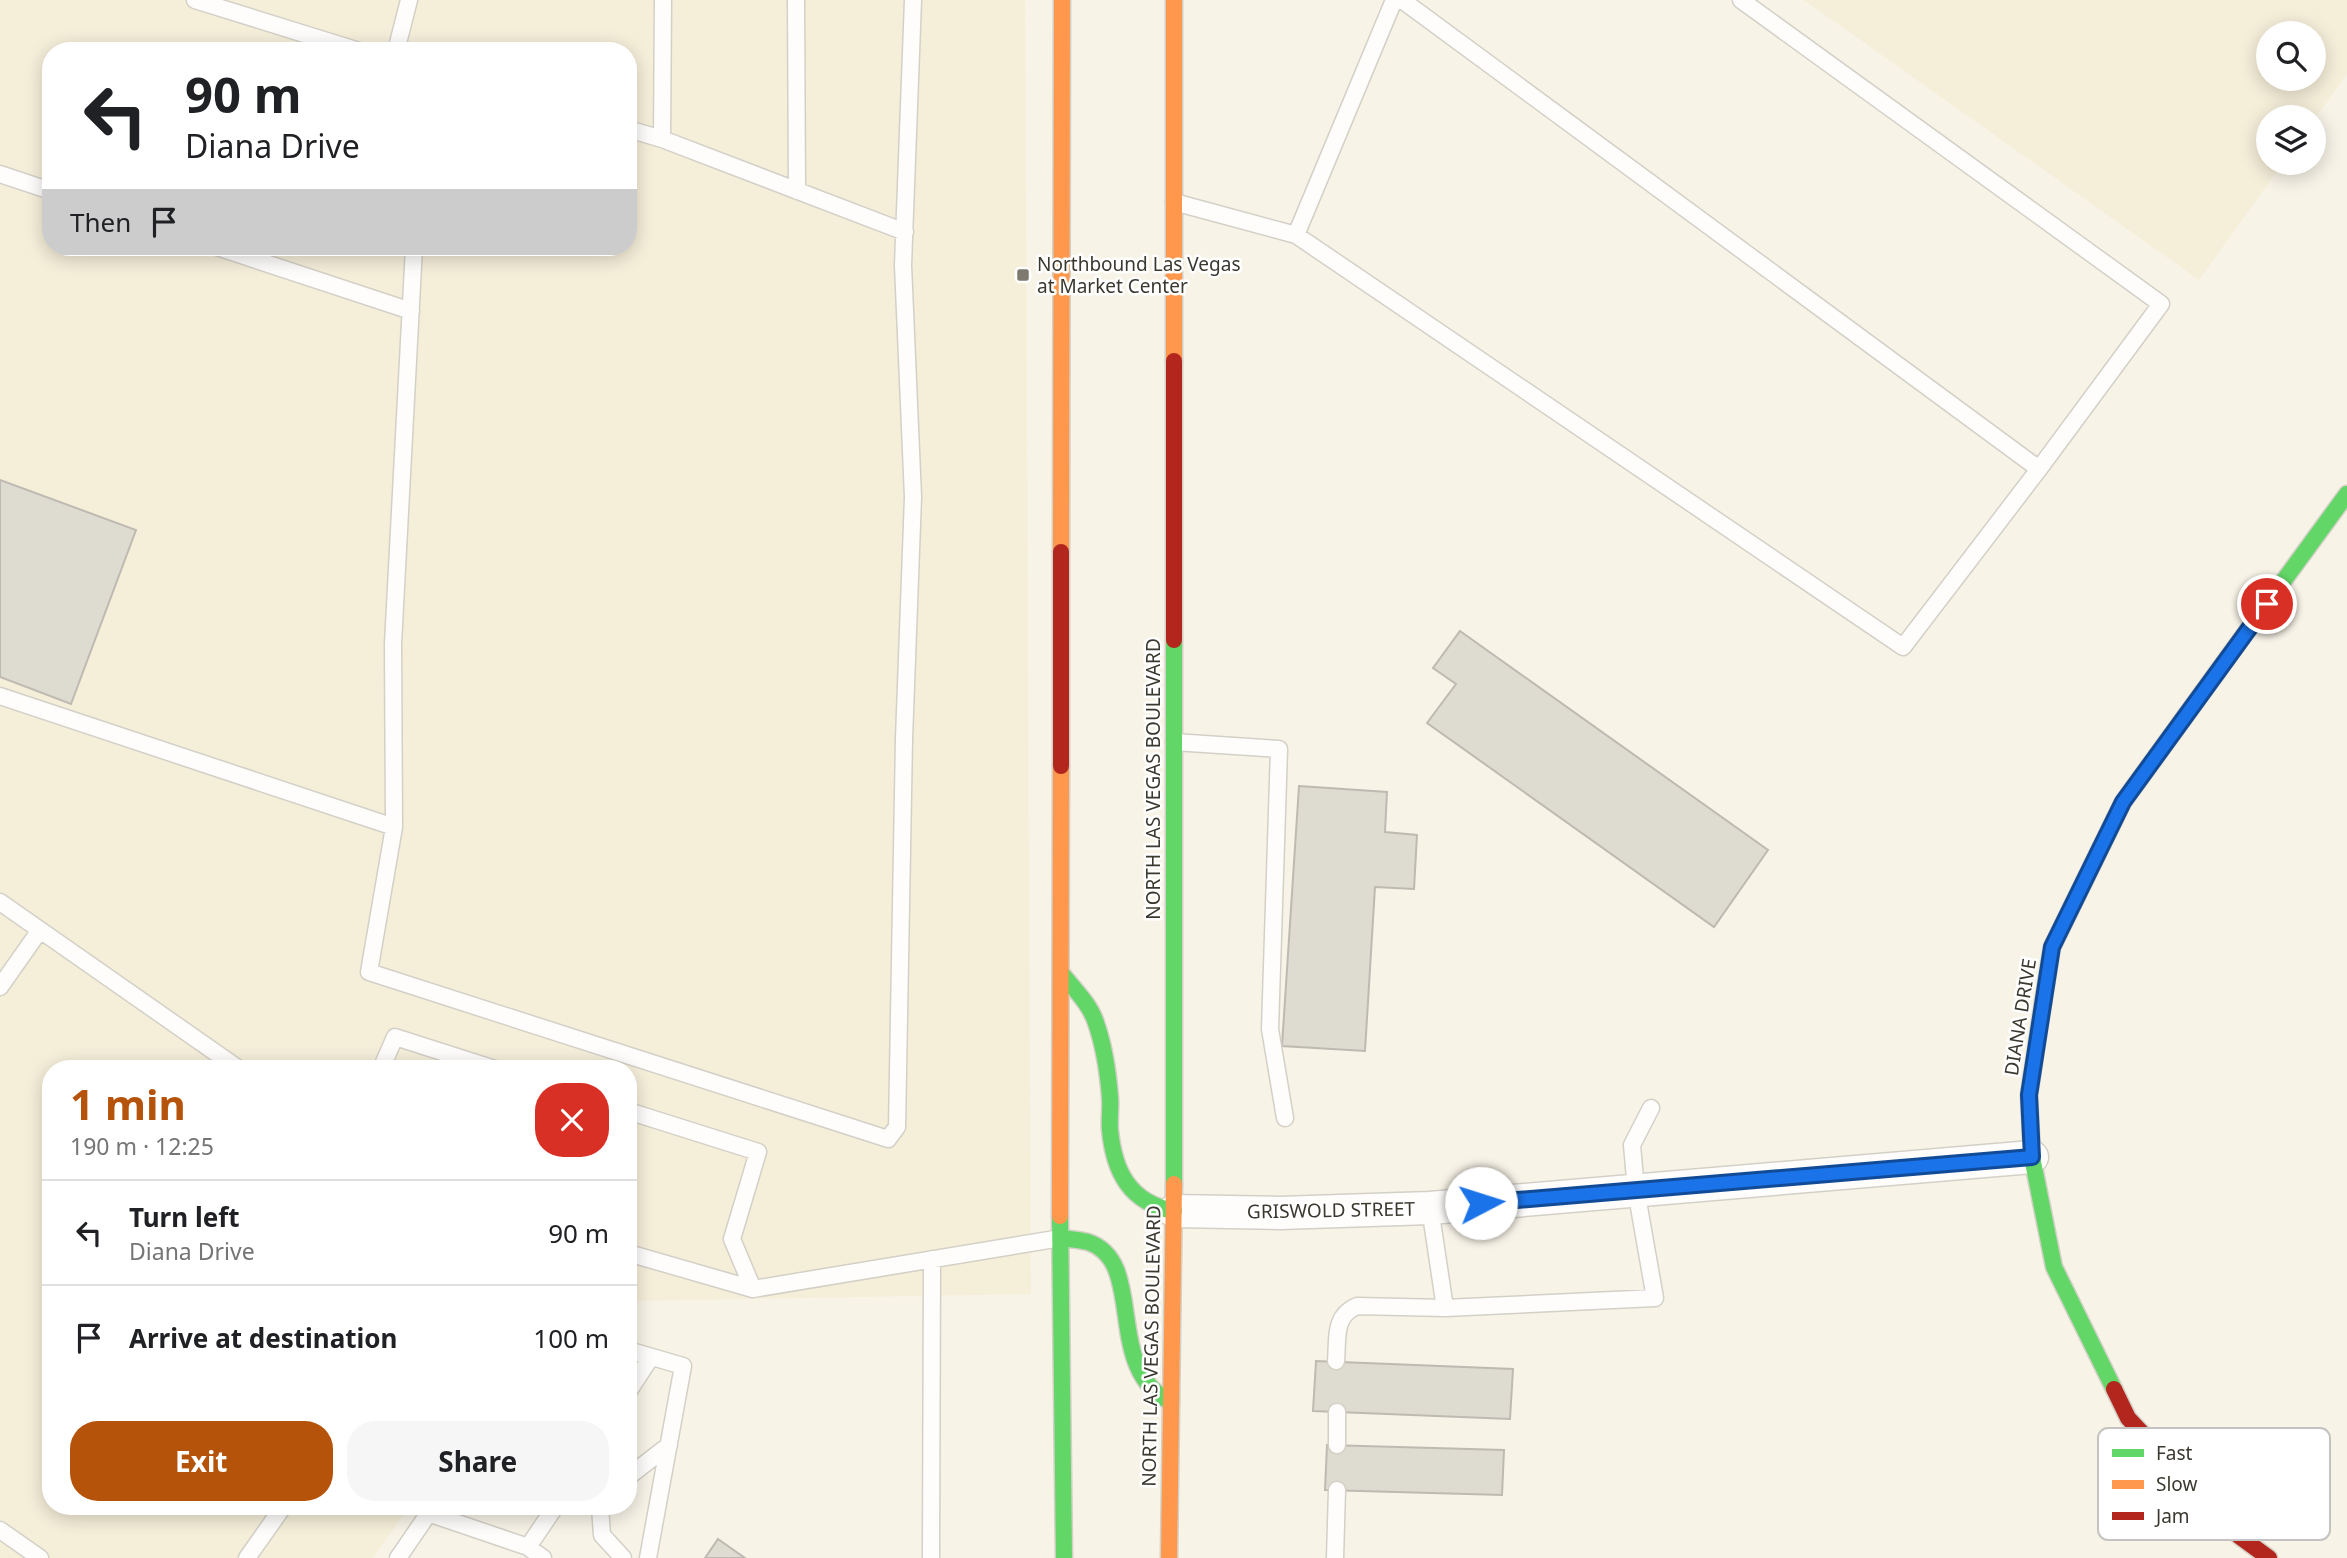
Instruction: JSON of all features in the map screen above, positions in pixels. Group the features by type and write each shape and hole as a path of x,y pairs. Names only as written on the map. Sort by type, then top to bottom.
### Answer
{"main road":[{"path":"1062,0 1061,1238 1064,1558"},
{"name":"NORTH LAS VEGAS BOULEVARD","path":"1169,1558 1174,1211 1174,0"},
{"name":"DIANA DRIVE","path":"2137,1428 2128,1418 2054,1267 2032,1157 2029,1095 2052,947 2123,802 2347,494"},
{"path":"1062,975 1095,1020 1110,1100 1110,1130 1118,1165 1128,1188 1155,1209 1174,1211"},
{"path":"1061,1238 1077,1238 1091,1242 1116,1267 1121,1283 1132,1357 1152,1392 1171,1402"},
{"name":"DIANA DRIVE","path":"2244,1540 2269,1558"}],"street":[{"name":"GRISWOLD STREET","path":"1174,1211 1280,1213 1430,1208 2032,1157"}],"lane":[{"path":"195,0 330,42"},
{"path":"398,42 409,0"},
{"path":"662,139 663,0"},
{"path":"796,0 797,191"},
{"path":"414,256 393,643 394,827 369,972 888,1139 897,1127 904,739 914,496 904,265 913,0"},
{"path":"1296,235 1394,0"},
{"path":"1402,0 2039,469"},
{"path":"1174,202 1296,235 1903,647 2161,304 1741,0"},
{"path":"637,132 905,232"},
{"path":"0,174 42,188"},
{"path":"244,256 411,311"},
{"path":"0,696 394,827"},
{"path":"1174,742 1279,749 1270,1029 1285,1118"},
{"path":"0,902 226,1060"},
{"path":"0,987 40,930"},
{"path":"386,1060 395,1037 467,1060"},
{"path":"1336,1361 1339,1323 1346,1311 1357,1306 1445,1308 1654,1298 1636,1190 1632,1144 1651,1108"},
{"path":"637,1114 758,1153 732,1239 753,1289"},
{"path":"1430,1208 1445,1308"},
{"path":"637,1256 753,1289 1061,1238"},
{"path":"931,1558 932,1259"},
{"path":"637,1353 683,1366 648,1558"},
{"path":"637,1378 651,1357"},
{"path":"1337,1412 1337,1445"},
{"path":"637,1470 668,1445"},
{"path":"1335,1558 1337,1490"},
{"path":"247,1558 277,1515"},
{"path":"398,1558 427,1515"},
{"path":"443,1515 528,1547 543,1558"},
{"path":"528,1547 550,1515"},
{"path":"601,1515 602,1535 623,1558"},
{"path":"0,1530 40,1558"}],"shaded area":[{"path":"0,0 1025,0 1031,1294 637,1301 637,1060 42,1060 42,1515 403,1515 373,1558 0,1558"},
{"path":"1804,0 2347,0 2347,74 2325,105 2256,105 2256,175 2274,175 2199,280"}],"building":[{"path":"0,480 136,530 71,704 0,677"},
{"path":"1460,631 1768,850 1714,927 1427,723 1456,684 1433,668"},
{"path":"1299,786 1387,792 1385,832 1417,835 1414,889 1375,887 1365,1051 1282,1046"},
{"path":"1316,1361 1513,1369 1510,1419 1313,1411"},
{"path":"1327,1445 1504,1450 1502,1495 1325,1490"},
{"path":"718,1539 745,1558 705,1558"}],"traffic: fast":[{"path":"2260,613 2347,494"},
{"path":"1174,640 1174,1184"},
{"path":"1062,974 1090,1009 1099,1032 1108,1078 1112,1145 1120,1172 1135,1193 1146,1201 1174,1211"},
{"path":"2043,1003 2029,1095 2032,1157 2054,1267 2114,1389"},
{"path":"1060,1216 1064,1558"},
{"path":"1061,1238 1088,1242 1106,1253 1117,1271 1137,1366 1150,1386 1171,1402"}],"traffic: slow":[{"path":"1061,552 1062,0"},
{"path":"1174,0 1174,361"},
{"path":"1060,1216 1061,766"},
{"path":"1169,1558 1174,1184"}],"traffic: jam":[{"path":"1174,361 1174,640"},
{"path":"1061,552 1061,766"},
{"path":"2043,1003 2052,947 2123,802 2260,613"},
{"path":"2114,1389 2128,1418 2137,1428"},
{"path":"2244,1540 2269,1558"}],"place":[{"name":"Northbound Las Vegas at Market Center","path":"1023,275"}],"route":[{"path":"1481,1203 2032,1157 2029,1095 2052,947 2123,802 2267,604"}]}
